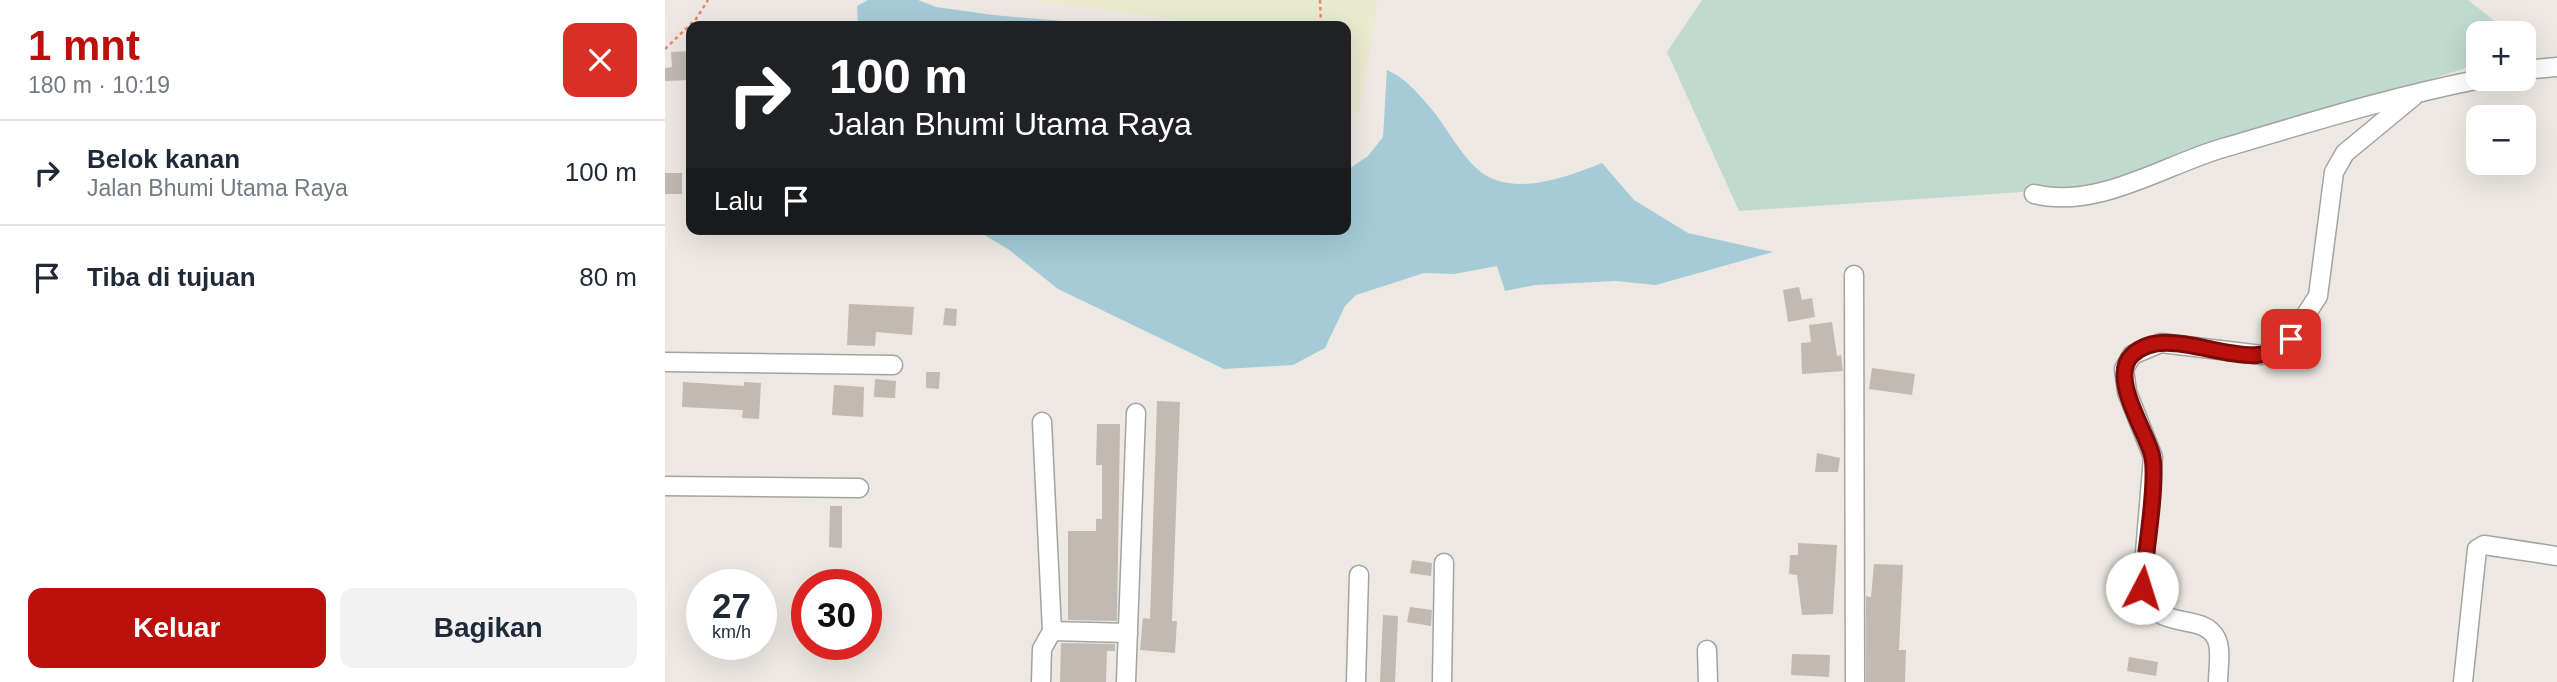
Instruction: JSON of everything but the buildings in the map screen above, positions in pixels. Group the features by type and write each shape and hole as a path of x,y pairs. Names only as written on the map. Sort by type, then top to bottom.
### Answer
{"street":[{"path":"2536,69 2557,67"},
{"path":"2034,194 2048,197 2088,194 2220,149 2466,83"},
{"path":"2218,682 2218,642 2213,634 2161,615 2146,602 2142,588 2153,457 2127,392 2124,369 2132,355 2161,343 2262,355 2286,345 2318,296 2334,172 2345,153 2414,96"},
{"path":"1854,275 1855,682"},
{"path":"665,362 893,365"},
{"path":"1126,682 1136,413"},
{"path":"1041,682 1042,649 1052,631 1042,422"},
{"path":"665,486 859,488"},
{"path":"2463,682 2477,549 2482,545 2557,556"},
{"path":"1442,682 1444,564"},
{"path":"1356,682 1359,575"},
{"path":"1052,631 1128,633"},
{"path":"1707,650 1708,682"}],"path":[{"path":"694,21 708,0"},
{"path":"1320,0 1321,21"},
{"path":"665,49 686,29"}],"green space":[{"path":"1029,0 1378,0 1359,113 1351,114 1351,21 1191,21"},
{"path":"1702,0 2468,0 2495,21 2466,21 2466,68 2097,187 1739,211 1667,52"}],"water":[{"path":"868,0 918,0 936,7 1062,21 858,21 857,6"},
{"path":"1387,70 1414,89 1468,159 1487,176 1503,182 1536,183 1571,175 1602,163 1634,200 1688,233 1773,252 1656,285 1616,281 1535,285 1505,291 1497,266 1454,274 1424,273 1356,295 1345,306 1325,348 1293,365 1224,369 1058,289 1008,249 984,235 1351,235 1351,168 1368,156 1383,137"}],"route":[{"path":"2142,588 2153,457 2127,392 2124,369 2132,355 2161,343 2262,355 2286,345 2291,339"}]}
